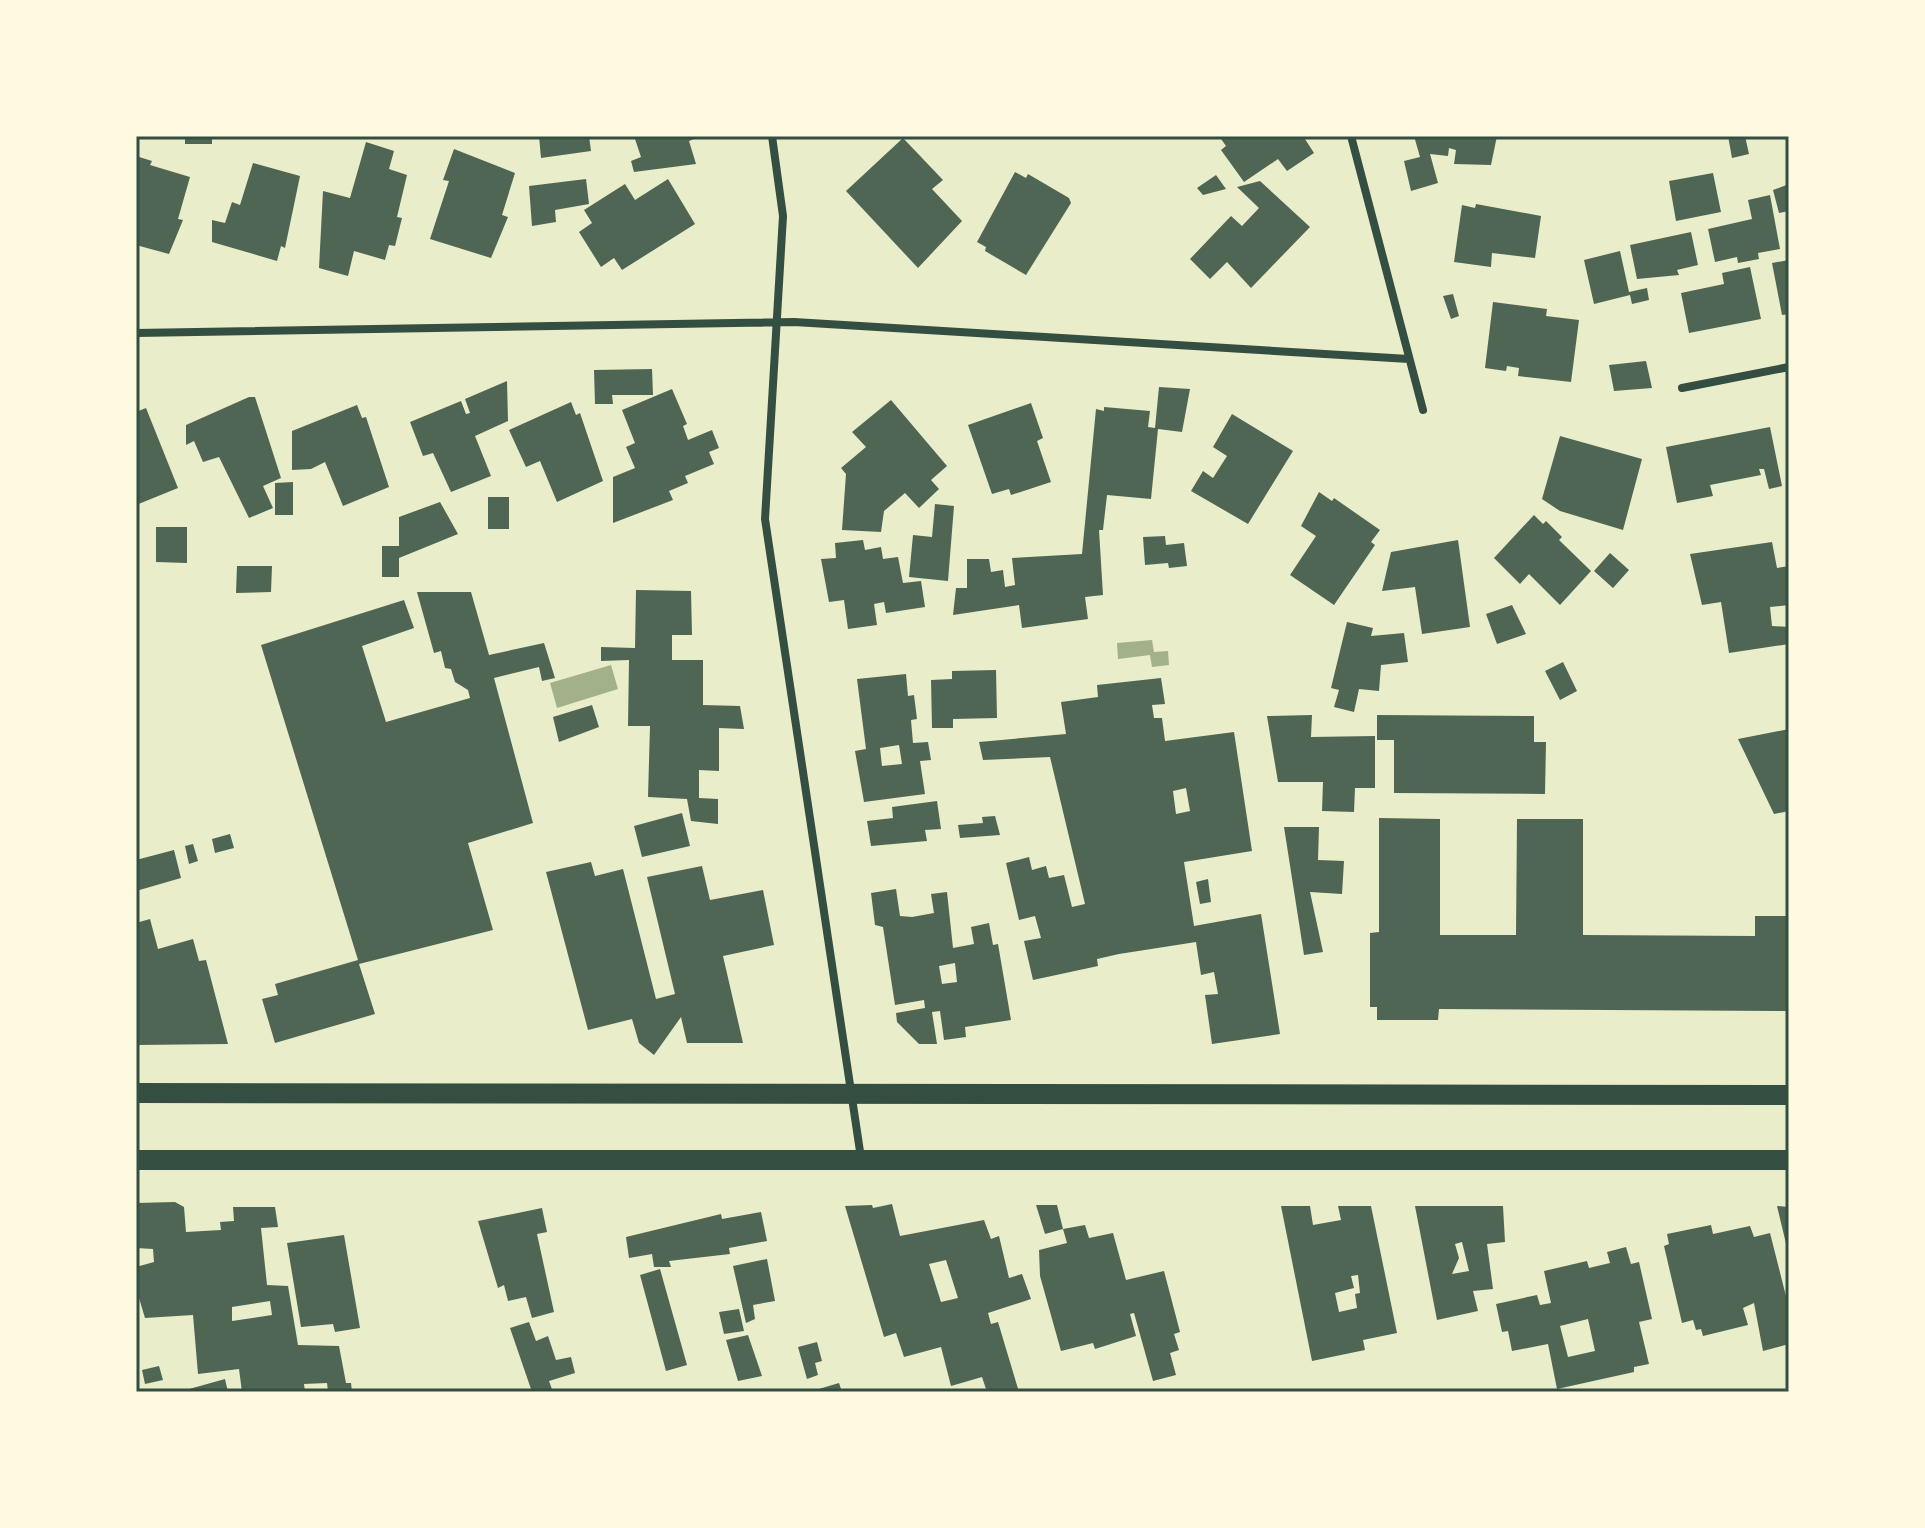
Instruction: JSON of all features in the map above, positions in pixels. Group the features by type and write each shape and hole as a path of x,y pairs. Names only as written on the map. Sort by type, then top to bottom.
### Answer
{"main road":[{"path":"136,1093 1789,1095"},
{"path":"136,1160 1789,1160"}],"street":[{"path":"772,136 783,216 765,519 861,1158"},
{"path":"1351,136 1423,410"},
{"path":"136,333 777,322 1409,359"},
{"path":"1682,388 1789,367"}],"shaded area":[{"path":"1152,640 1154,652 1168,651 1169,665 1152,667 1150,655 1118,659 1117,643"},
{"path":"611,665 618,689 557,708 550,683"}],"building":[{"path":"185,136 212,136 212,144 185,144"},
{"path":"539,136 589,136 591,151 541,158"},
{"path":"634,136 701,136 689,141 696,164 634,172 631,161 641,157"},
{"path":"1219,136 1303,136 1314,153 1287,171 1278,159 1244,182 1221,150 1226,146"},
{"path":"1414,136 1497,136 1491,165 1454,164 1456,150 1449,148 1448,156 1430,154 1438,183 1411,191 1404,161 1420,157"},
{"path":"1728,136 1745,136 1749,154 1732,158"},
{"path":"903,138 943,180 932,189 962,221 918,268 846,191"},
{"path":"366,142 394,151 389,169 407,175 397,217 402,218 395,246 389,245 385,260 354,251 348,276 319,268 323,191 350,198"},
{"path":"454,149 515,173 502,215 508,217 491,258 430,239 449,181 443,180"},
{"path":"136,156 152,161 150,165 190,177 178,219 183,220 169,254 136,245"},
{"path":"253,163 300,176 285,248 281,246 277,261 212,242 212,220 225,223 232,202 240,205"},
{"path":"1015,172 1026,178 1028,174 1069,198 1071,203 1026,275 985,251 986,247 977,242"},
{"path":"1713,173 1721,212 1676,221 1669,181"},
{"path":"1216,175 1226,189 1203,195 1197,188"},
{"path":"586,179 589,204 555,210 556,222 532,226 529,186"},
{"path":"668,179 695,224 622,270 614,258 601,267 579,232 592,223 584,210 625,184 635,200"},
{"path":"1260,181 1310,227 1251,288 1227,262 1210,279 1190,259 1231,216 1242,226 1259,208 1237,187"},
{"path":"1789,184 1789,211 1779,213 1773,190"},
{"path":"1770,195 1780,249 1758,253 1759,259 1738,263 1737,257 1715,262 1708,229 1752,219 1748,200"},
{"path":"1476,204 1541,216 1535,258 1492,253 1491,267 1454,262 1462,205 1475,208"},
{"path":"1691,232 1698,265 1677,270 1679,275 1637,279 1630,245"},
{"path":"1620,251 1629,292 1647,288 1649,300 1632,304 1630,295 1594,304 1584,260"},
{"path":"1789,260 1789,314 1782,315 1772,263"},
{"path":"1750,267 1761,319 1689,333 1681,293 1724,284 1722,273"},
{"path":"1453,294 1459,316 1451,319 1443,296"},
{"path":"1493,302 1547,309 1546,316 1579,320 1571,382 1518,376 1519,368 1507,366 1506,371 1485,368"},
{"path":"1646,361 1652,388 1614,391 1609,365"},
{"path":"652,369 653,395 612,395 613,404 595,404 594,370"},
{"path":"507,381 508,421 475,436 491,476 451,492 433,453 423,456 410,422 461,401 466,414 470,413 465,399"},
{"path":"1159,387 1190,389 1182,432 1158,429 1151,499 1107,495 1103,530 1099,530 1103,595 1085,597 1088,619 1022,628 1019,605 953,615 956,588 967,588 967,559 989,559 991,572 1003,570 1005,587 1015,585 1012,558 1082,554 1096,409 1150,411 1148,427 1155,428"},
{"path":"672,389 687,424 683,426 688,440 712,430 719,448 709,452 714,464 685,476 688,483 669,491 673,500 613,523 613,477 635,468 626,447 635,443 622,410"},
{"path":"255,397 281,478 263,486 273,508 249,518 219,457 203,462 194,441 186,445 186,425"},
{"path":"891,400 947,466 931,480 939,489 919,508 905,493 884,511 881,532 842,530 846,474 841,468 866,447 852,432"},
{"path":"571,402 576,415 580,413 603,481 557,502 540,461 526,467 509,430"},
{"path":"1031,403 1043,438 1037,441 1051,482 1011,495 1009,489 992,494 968,425"},
{"path":"357,405 362,418 366,417 389,487 343,506 325,462 311,469 292,470 292,431"},
{"path":"146,408 178,488 136,505 136,412"},
{"path":"1232,414 1293,451 1248,524 1191,491 1203,471 1213,478 1227,456 1213,447"},
{"path":"1770,427 1782,486 1769,489 1764,469 1759,469 1761,475 1710,485 1713,496 1677,503 1666,447"},
{"path":"1560,436 1642,459 1623,530 1560,511 1542,499"},
{"path":"293,482 293,515 275,515 275,483"},
{"path":"1319,492 1332,501 1334,498 1380,530 1371,542 1375,545 1334,605 1290,575 1316,536 1301,526"},
{"path":"488,497 509,497 509,529 488,529"},
{"path":"440,502 458,534 399,558 399,577 382,577 382,546 399,546 399,517"},
{"path":"935,504 954,506 948,581 909,577 913,535 932,537"},
{"path":"1534,515 1543,524 1546,521 1562,537 1559,540 1591,571 1560,605 1529,574 1520,584 1494,558"},
{"path":"156,527 187,527 187,563 156,562"},
{"path":"1165,536 1166,545 1184,543 1187,566 1169,568 1168,563 1145,565 1143,537"},
{"path":"863,540 865,550 881,547 883,559 898,557 903,583 921,581 925,607 886,613 884,602 874,604 877,625 848,629 844,600 829,602 821,559 836,558 835,543"},
{"path":"1458,540 1470,627 1422,634 1415,587 1382,591 1391,552"},
{"path":"1772,542 1777,568 1789,566 1789,605 1770,607 1772,626 1789,627 1789,644 1729,653 1721,602 1702,605 1690,554"},
{"path":"1610,553 1629,570 1613,588 1594,571"},
{"path":"237,566 272,566 271,592 236,593"},
{"path":"636,590 691,591 692,635 672,635 672,660 703,660 703,705 740,706 744,729 719,728 719,771 699,770 699,798 718,799 718,824 691,821 687,799 648,797 650,726 628,726 629,660 601,661 601,647 635,648"},
{"path":"417,592 471,592 489,655 544,643 555,678 542,681 539,667 494,678 533,823 468,843 493,930 359,964 375,1014 275,1043 262,999 278,995 275,984 358,960 261,645 404,600 414,628 362,646 386,722 470,698 468,690 455,682 451,669 445,668 441,651 434,653"},
{"path":"1512,605 1526,634 1497,644 1486,614"},
{"path":"1347,622 1373,628 1371,636 1404,633 1408,662 1381,665 1379,691 1359,689 1354,712 1334,707 1339,690 1331,688"},
{"path":"1563,662 1577,691 1560,700 1545,671"},
{"path":"996,670 997,718 953,719 953,728 932,728 931,680 952,679 952,671"},
{"path":"906,674 908,696 914,695 917,719 911,720 913,743 928,742 931,760 920,761 925,794 864,802 855,751 866,749 857,679","holes":["899,745 902,764 882,766 880,748"]},
{"path":"1161,678 1165,704 1152,705 1154,718 1162,718 1165,741 1234,732 1252,851 1184,862 1194,926 1261,914 1280,1034 1212,1044 1205,995 1218,994 1214,972 1201,975 1196,942 1097,959 1098,966 1033,980 1024,941 1041,938 1035,916 1019,920 1006,863 1029,857 1032,870 1046,866 1049,878 1064,875 1072,907 1085,904 1050,757 983,760 979,742 1066,734 1061,702 1098,697 1097,685","holes":["1186,788 1190,811 1176,814 1173,791"]},
{"path":"592,705 599,727 559,742 553,717"},
{"path":"1312,715 1311,737 1375,736 1375,788 1355,788 1354,812 1322,811 1323,782 1278,782 1267,716"},
{"path":"1377,715 1534,716 1534,742 1546,742 1545,794 1394,793 1394,740 1377,740"},
{"path":"1789,729 1789,811 1774,814 1738,739"},
{"path":"937,801 941,829 925,830 927,841 871,846 867,821 893,818 892,807"},
{"path":"682,813 690,846 642,857 634,826"},
{"path":"995,816 1000,835 960,838 958,825 983,823 982,817"},
{"path":"1379,818 1440,819 1440,935 1516,935 1517,819 1583,819 1583,935 1755,936 1755,916 1789,916 1789,1011 1439,1009 1438,1020 1377,1020 1377,1007 1370,1007 1370,933 1379,932"},
{"path":"1284,827 1319,827 1318,860 1344,861 1342,894 1310,892 1323,952 1304,955"},
{"path":"230,834 234,848 215,853 212,839"},
{"path":"193,844 198,861 189,864 185,846"},
{"path":"174,850 181,878 136,891 136,860"},
{"path":"591,862 595,876 623,869 656,999 675,994 647,877 702,866 710,900 763,890 774,945 723,956 743,1043 687,1043 681,1017 654,1055 639,1043 632,1019 588,1030 546,872"},
{"path":"1208,879 1211,902 1200,904 1196,882"},
{"path":"896,889 900,916 912,917 934,913 931,894 947,892 953,948 974,944 971,927 989,923 993,945 998,944 1011,1020 965,1027 966,1037 944,1040 940,1011 932,1012 937,1044 919,1044 897,1022 896,1013 925,1008 924,1000 895,1005 883,927 875,925 871,893","holes":["955,963 957,982 942,984 939,966"]},
{"path":"150,919 158,949 193,939 199,961 206,960 228,1044 136,1045 136,923"},
{"path":"175,1202 184,1207 186,1232 221,1230 220,1222 234,1221 233,1207 275,1207 278,1227 261,1228 267,1285 288,1286 298,1345 339,1346 346,1383 351,1383 352,1392 328,1392 327,1383 304,1384 305,1392 242,1392 239,1369 198,1374 193,1315 145,1318 136,1288 136,1267 154,1262 153,1249 136,1248 136,1203","holes":["270,1301 272,1315 232,1321 232,1307"]},
{"path":"892,1204 900,1236 984,1220 991,1239 999,1236 1009,1278 1022,1274 1031,1299 988,1313 991,1324 998,1322 1019,1392 987,1392 982,1377 951,1386 941,1347 904,1357 896,1333 884,1337 845,1206 872,1205 873,1208","holes":["946,1260 958,1298 941,1302 929,1264"]},
{"path":"1036,1205 1057,1205 1063,1229 1045,1234"},
{"path":"1281,1206 1310,1206 1313,1225 1341,1220 1338,1206 1371,1206 1397,1333 1363,1340 1365,1350 1312,1361","holes":["1358,1275 1360,1293 1355,1294 1357,1308 1339,1312 1335,1293 1354,1288 1351,1276"]},
{"path":"1415,1206 1503,1206 1505,1242 1487,1244 1493,1289 1473,1291 1478,1311 1437,1320","holes":["1462,1242 1469,1271 1452,1274 1459,1258 1455,1244"]},
{"path":"1777,1206 1789,1207 1789,1252 1788,1252"},
{"path":"542,1208 547,1232 537,1234 554,1312 532,1318 526,1297 508,1301 504,1285 498,1288 478,1221"},
{"path":"761,1212 767,1241 729,1248 730,1254 669,1261 671,1267 654,1267 652,1254 629,1258 626,1237 721,1214 722,1219"},
{"path":"1085,1225 1089,1238 1113,1233 1126,1280 1164,1271 1180,1332 1174,1334 1179,1350 1170,1353 1176,1375 1153,1381 1134,1313 1130,1314 1136,1336 1095,1349 1093,1343 1061,1351 1040,1276 1039,1250 1067,1243 1063,1229"},
{"path":"1711,1225 1713,1234 1750,1226 1754,1237 1770,1233 1789,1308 1789,1344 1763,1351 1754,1303 1743,1308 1748,1325 1703,1336 1701,1329 1696,1330 1693,1320 1682,1323 1664,1246 1669,1244 1667,1234"},
{"path":"344,1235 360,1328 335,1332 333,1324 301,1327 287,1243"},
{"path":"1626,1247 1631,1264 1639,1262 1652,1319 1639,1322 1649,1364 1634,1367 1634,1372 1557,1389 1548,1344 1512,1351 1508,1331 1502,1332 1496,1304 1537,1295 1540,1305 1551,1303 1544,1271 1587,1261 1589,1268 1610,1263 1607,1252","holes":["1588,1319 1595,1351 1568,1357 1560,1326"]},
{"path":"767,1259 775,1301 753,1305 755,1319 746,1323 733,1266"},
{"path":"660,1269 687,1365 666,1371 640,1275"},
{"path":"739,1309 744,1331 724,1334 719,1312"},
{"path":"529,1322 536,1341 548,1336 556,1360 571,1357 575,1373 549,1381 553,1392 532,1392 510,1328"},
{"path":"748,1335 762,1376 738,1381 726,1340"},
{"path":"817,1342 822,1361 815,1363 818,1375 807,1379 798,1347"},
{"path":"159,1366 163,1380 145,1384 142,1370"},
{"path":"225,1379 228,1392 182,1392 182,1391"},
{"path":"839,1383 842,1392 812,1392 812,1391"}]}
